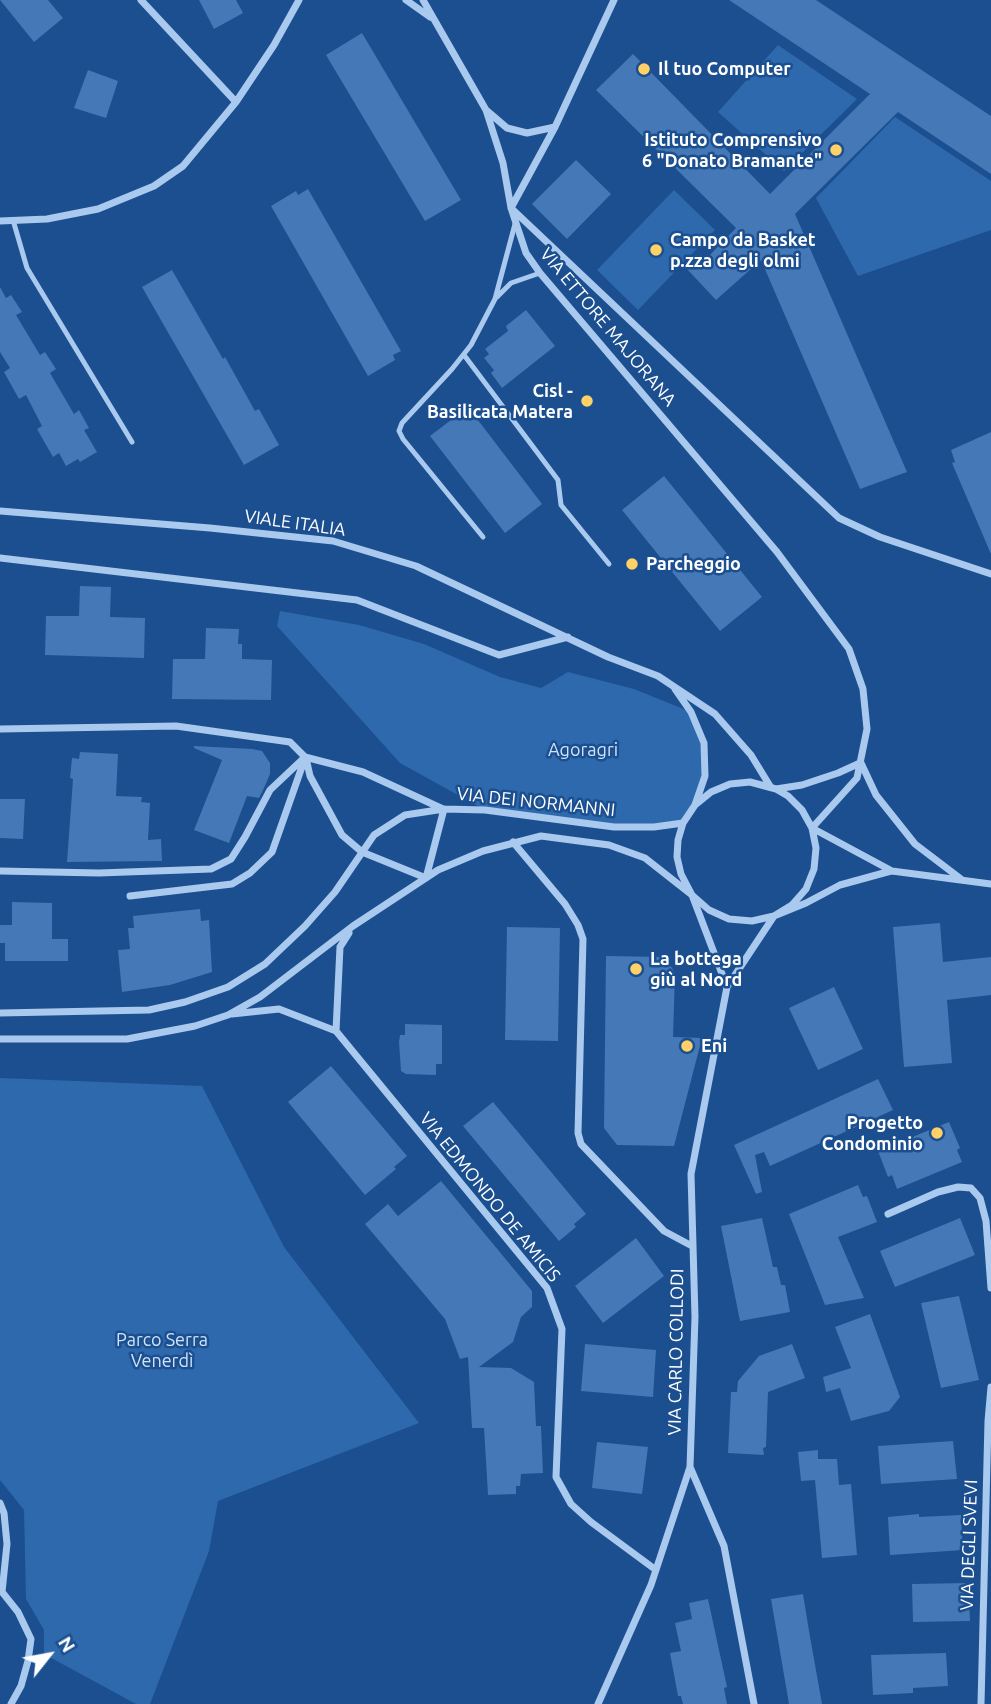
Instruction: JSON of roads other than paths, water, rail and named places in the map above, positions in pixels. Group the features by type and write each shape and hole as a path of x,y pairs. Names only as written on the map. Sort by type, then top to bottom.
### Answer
{"street":[{"path":"141,0 236,102"},
{"path":"0,221 47,219 99,209 154,186 183,166 236,102 274,45 299,0"},
{"path":"406,0 434,19"},
{"path":"423,0 486,110 503,163 511,208"},
{"path":"511,208 555,127 614,0"},
{"path":"486,110 507,128 527,133 555,127"},
{"name":"VIA ETTORE MAJORANA","path":"511,208 526,253 540,273 777,552 849,649 863,689 867,729 858,778 812,828"},
{"name":"VIA ETTORE MAJORANA","path":"511,208 839,518 880,537 991,574"},
{"name":"VIALE ITALIA","path":"0,511 333,541 416,566 608,657 658,676 715,714 751,755 773,788"},
{"path":"0,558 357,600 499,655 569,637"},
{"name":"VIALE ITALIA","path":"673,686 691,712 704,743 705,776 695,804"},
{"path":"0,729 176,726 290,743 306,757 363,772 444,809 426,878"},
{"path":"306,757 310,776 342,835 362,852 426,878"},
{"path":"0,871 99,873 211,869 231,859 270,790 306,757"},
{"path":"130,896 232,884 250,873 272,852 306,757"},
{"path":"773,788 838,774 860,762 876,795 915,844 962,880"},
{"path":"750,782 773,788 788,796 802,810 812,828 816,848 814,869 806,889 792,905 774,916 727,987 692,895 681,874 677,857 678,840 683,823 695,804 711,792 730,784 750,782"},
{"name":"VIA DEI NORMANNI","path":"0,1013 149,1010 185,1002 228,987 265,964 305,926 335,892 374,835 405,815 444,809 517,813 614,827 654,827 683,823"},
{"path":"812,828 891,871 991,884"},
{"path":"0,1039 127,1039 195,1026 228,1015 260,997 353,926 438,870 483,850 541,836 608,845 645,858 709,910 730,919 752,921 774,916 840,885 891,871"},
{"path":"513,842 565,904 583,939 578,1133 581,1144 664,1231 692,1246"},
{"path":"228,1015 279,1009 336,1031 340,947 353,926"},
{"name":"VIA CARLO COLLODI","path":"598,1704 656,1570 690,1467 695,1317 691,1174 727,987"},
{"name":"VIA EDMONDO DE AMICIS","path":"336,1031 547,1289 562,1329 556,1477 571,1504 656,1570"},
{"path":"888,1214 938,1192 958,1187 971,1188 980,1198 986,1221 991,1287"},
{"name":"VIA DEGLI SVEVI","path":"981,1704 991,1387"},
{"path":"690,1467 724,1546 754,1704"},
{"path":"0,1503 4,1513 7,1544 1,1592 19,1612 31,1639 29,1661 21,1686 11,1704"}],"lane":[{"path":"13,220 27,268 132,442"},
{"path":"483,537 402,439 399,431 402,423 464,355 495,299 515,225"},
{"path":"495,299 511,283 540,273"},
{"path":"464,355 558,480 561,505 609,564"}],"place":[{"name":"Il tuo Computer","path":"644,69"},
{"name":"Istituto Comprensivo 6 \"Donato Bramante\"","path":"836,150"},
{"name":"Campo da Basket p.zza degli olmi","path":"656,250"},
{"name":"Cisl - Basilicata Matera","path":"587,401"},
{"name":"Parcheggio","path":"632,564"},
{"name":"La bottega giù al Nord","path":"636,969"},
{"name":"Eni","path":"687,1046"},
{"name":"Progetto Condominio","path":"937,1133"}],"park label":[{"name":"Agoragri","path":"583,750"},
{"name":"Parco Serra Venerdì","path":"162,1350"}]}
